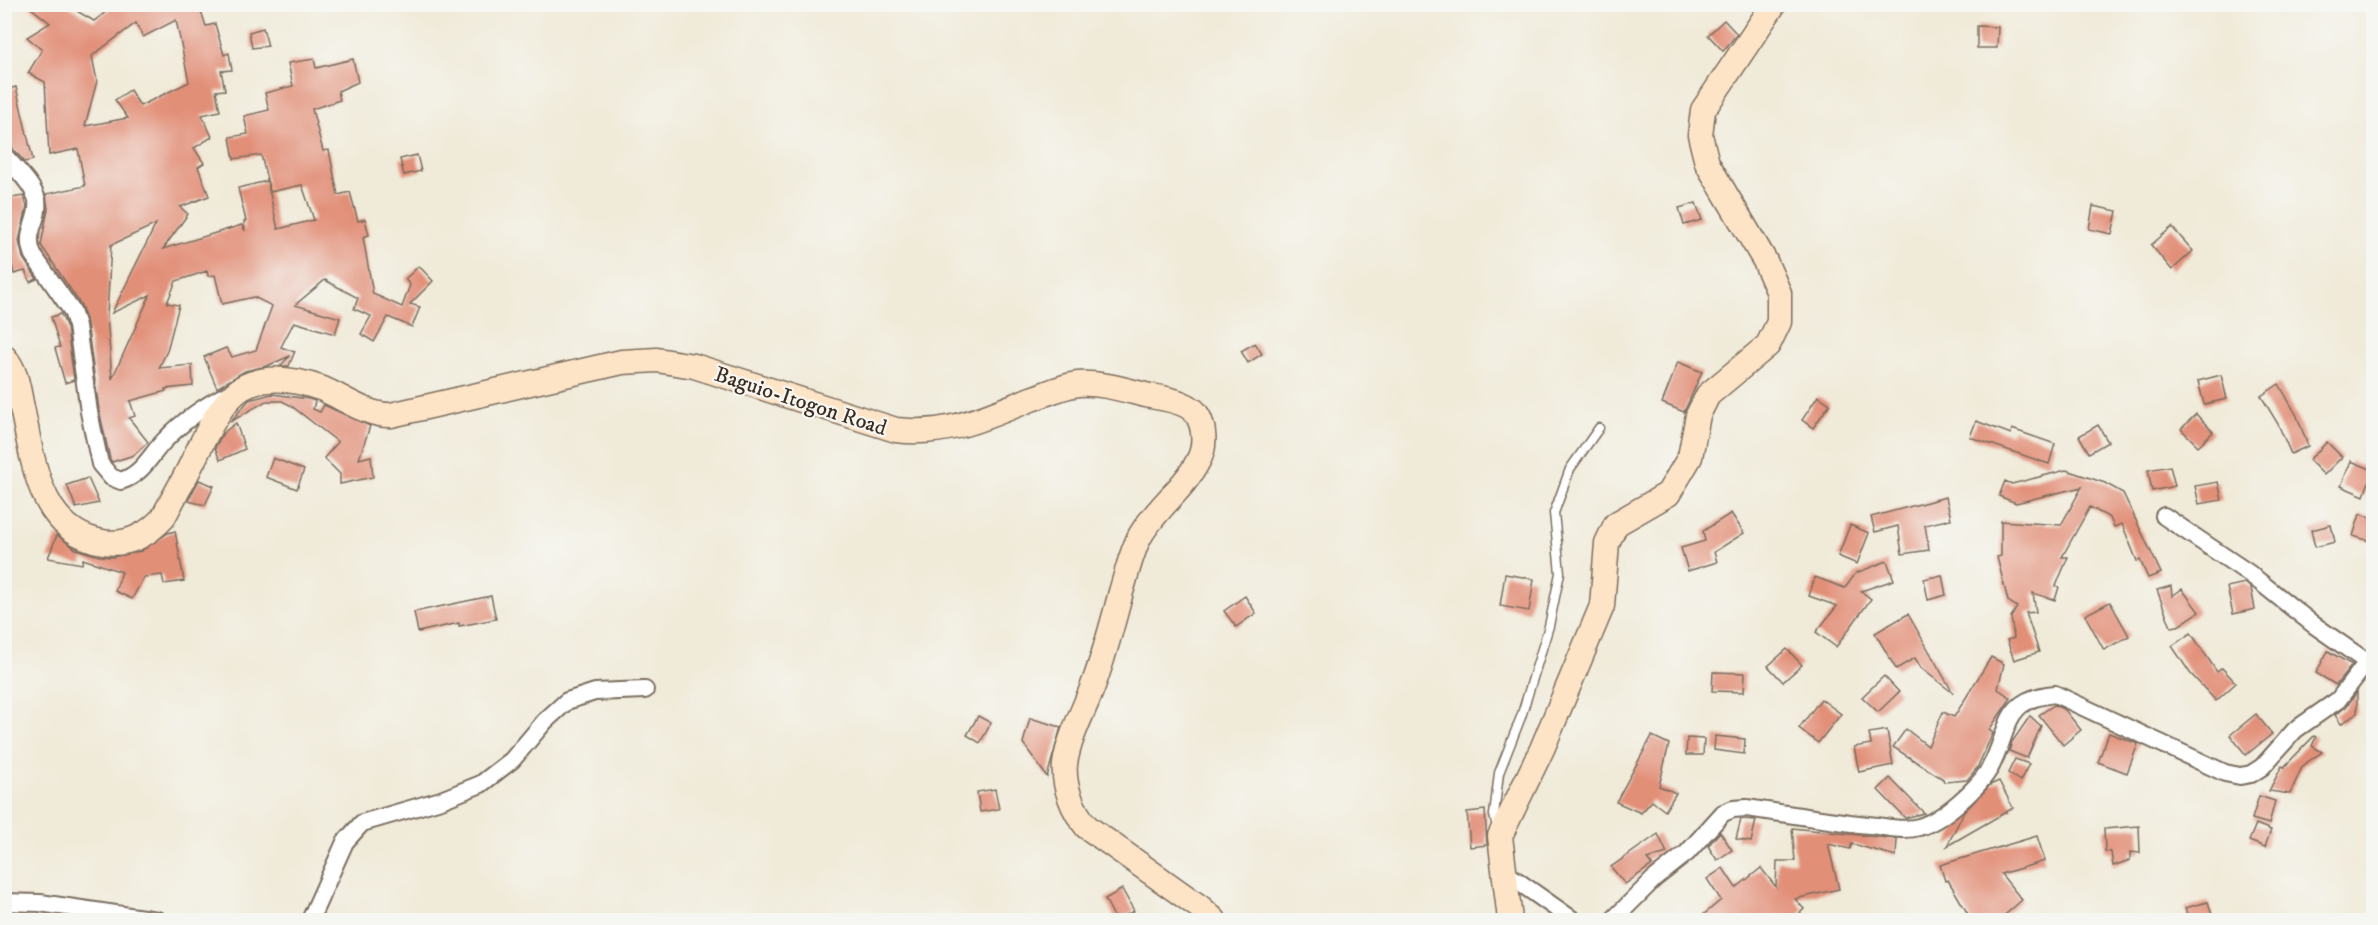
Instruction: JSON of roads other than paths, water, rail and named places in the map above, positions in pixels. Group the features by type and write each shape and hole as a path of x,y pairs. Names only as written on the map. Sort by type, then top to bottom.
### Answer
{"main road":[{"path":"1510,921 1500,837 1542,749 1602,606 1607,543 1616,524 1668,495 1690,457 1698,415 1708,395 1768,345 1779,322 1779,294 1764,261 1707,163 1700,135 1703,110 1774,4"},
{"path":"4,357 15,373 37,476 47,502 61,522 74,532 106,542 123,542 147,534 163,518 201,442 233,395 242,388"},
{"name":"Baguio-Itogon Road","path":"242,388 266,381 294,381 323,390 377,414 391,415 622,362 657,360 694,366 896,430 915,432 962,426 1056,390 1079,384 1092,384 1157,397 1190,407 1197,414 1201,424 1203,447 1198,461 1186,478 1152,517 1132,554 1094,682 1076,728 1065,765 1071,800 1079,818 1088,827 1201,908 1214,921"}],"street":[{"path":"4,154 33,191 37,200 29,235 29,246 72,310 78,326 89,412 100,464 111,477 121,481 131,478 143,468 163,441 183,422 213,401 242,388"},
{"path":"1613,921 1654,879 1692,847 1716,819 1733,808 1897,828 1919,827 1941,816 1978,786 1992,765 2013,712 2025,700 2039,695 2055,694 2225,773 2240,776 2251,774 2262,767 2295,730 2338,700 2370,660 2314,625 2250,574 2164,516"},
{"path":"310,921 345,842 362,823 441,800 481,784 512,760 545,721 567,701 595,692 645,690"},
{"path":"1503,871 1573,921"},
{"path":"4,902 40,903 157,921"}],"lane":[{"path":"1500,837 1494,815 1499,773 1521,717 1549,626 1560,573 1554,513 1570,469 1599,428"}]}
